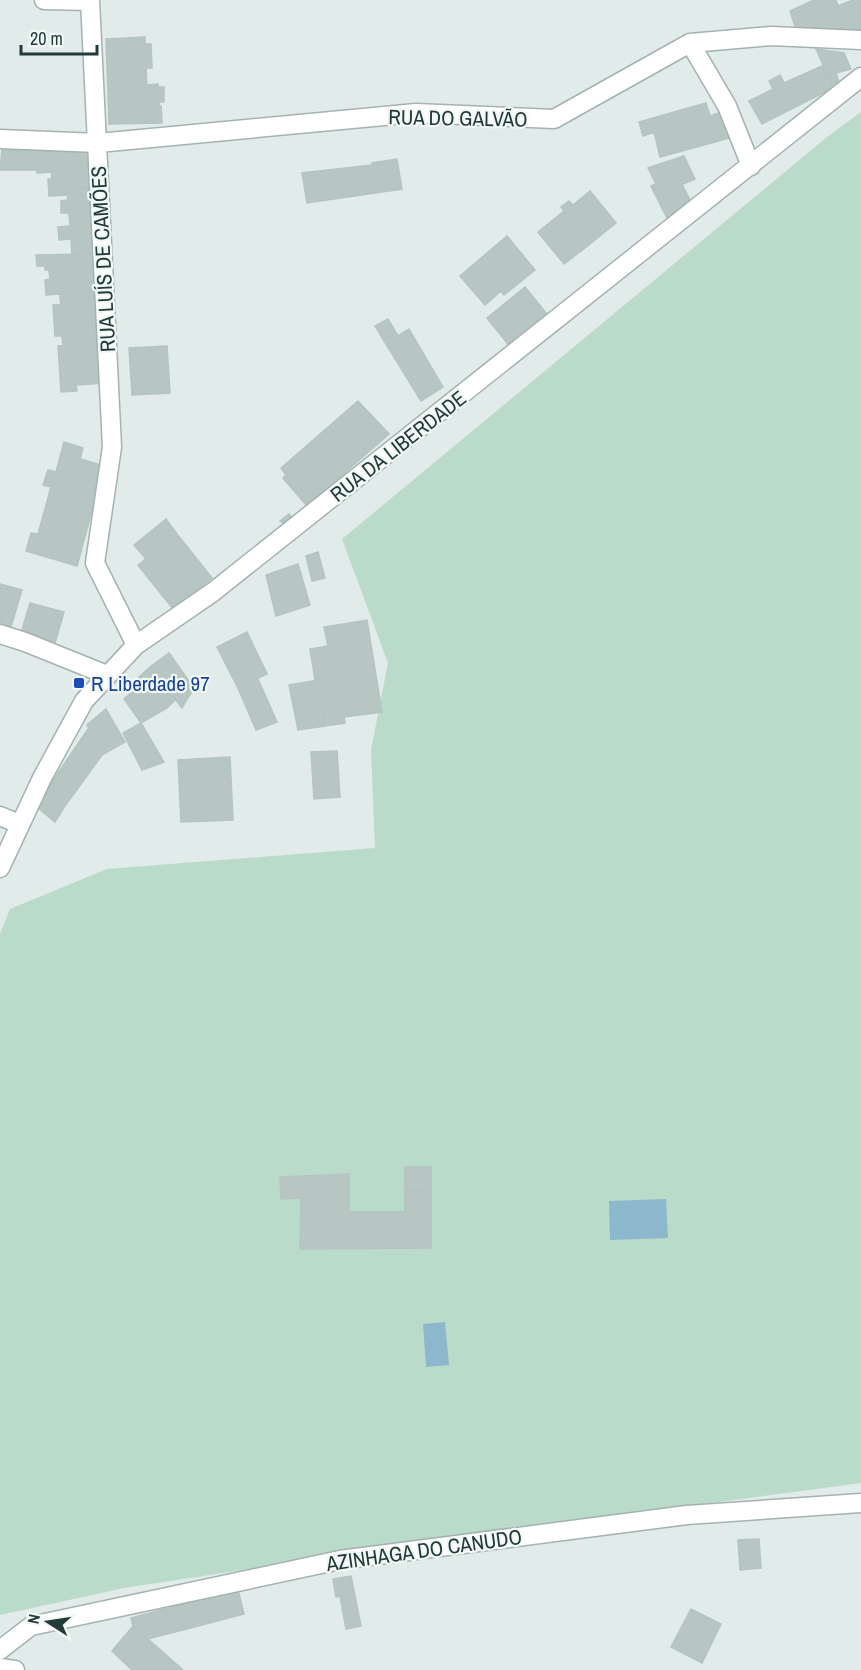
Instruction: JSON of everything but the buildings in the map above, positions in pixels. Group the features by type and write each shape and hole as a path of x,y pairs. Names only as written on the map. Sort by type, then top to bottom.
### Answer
{"street":[{"name":"RUA LUÍS DE CAMÕES","path":"44,0 91,0 112,447 95,563 136,645"},
{"name":"RUA DO GALVÃO","path":"0,139 98,143 416,113 554,119 690,43 771,36 861,40"},
{"path":"690,43 727,106 751,166"},
{"name":"RUA DA LIBERDADE","path":"0,868 42,777 84,701 136,645 213,592 861,77"},
{"path":"0,634 107,675"},
{"path":"0,816 20,824"},
{"name":"AZINHAGA DO CANUDO","path":"0,1650 31,1626 340,1560 687,1515 861,1503"},
{"path":"0,1668 15,1670"}],"green space":[{"path":"861,112 861,1483 480,1534 124,1588 0,1615 0,934 10,909 107,869 375,848 371,750 388,663 342,539 827,137"}],"water":[{"path":"666,1199 668,1238 610,1240 609,1201"},
{"path":"445,1322 449,1365 426,1367 423,1324"}],"place":[{"name":"R Liberdade 97","path":"79,683"}]}
